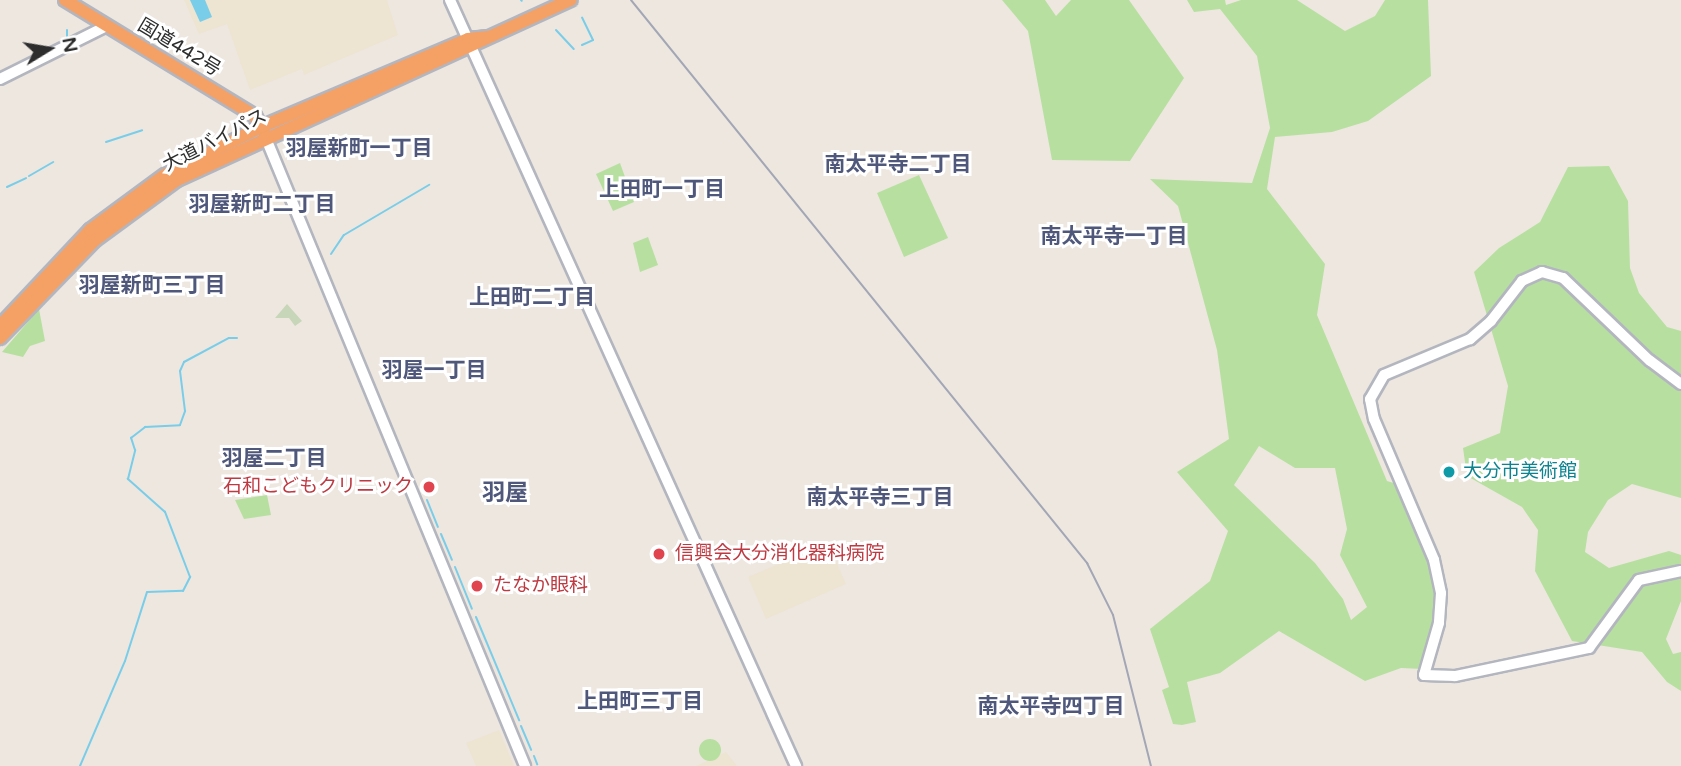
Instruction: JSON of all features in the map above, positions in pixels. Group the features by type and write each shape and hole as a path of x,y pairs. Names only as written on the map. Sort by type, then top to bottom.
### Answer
{"highway":[{"name":"国道442号","path":"65,0 255,116 263,131"},
{"name":"大道バイパス","path":"0,326 112,212 165,175 571,0"},
{"name":"大道バイパス","path":"0,338 81,252 122,218 191,172 263,131"}],"street":[{"path":"450,0 796,766"},
{"path":"0,79 107,26"},
{"path":"263,131 525,766"},
{"path":"1681,384 1643,356 1563,278 1542,272 1522,281 1476,334 1384,375 1370,399 1440,586 1441,612 1423,675 1455,676 1589,648 1640,580 1681,571"}],"shaded area":[{"path":"184,0 387,0 398,35 304,75 302,69 250,90 227,24 199,34"},
{"path":"828,543 846,584 766,619 748,577"},
{"path":"499,730 514,766 476,766 466,743"},
{"path":"726,752 737,766 696,766"}],"green space":[{"path":"1002,0 1045,0 1056,16 1071,0 1129,0 1184,78 1130,161 1052,160 1028,31"},
{"path":"1187,0 1225,0 1226,5 1241,0 1297,0 1345,31 1375,16 1385,0 1428,0 1431,76 1368,121 1332,132 1275,137 1267,189 1325,264 1317,315 1387,481 1397,484 1431,561 1439,594 1437,620 1422,669 1401,668 1365,681 1279,631 1220,673 1187,682 1196,722 1182,725 1173,724 1162,690 1169,687 1150,629 1210,581 1228,531 1177,472 1229,439 1217,350 1178,206 1150,179 1252,183 1270,128 1257,56 1220,9 1194,12","holes":["1259,446 1295,468 1335,468 1347,529 1340,555 1367,607 1351,620 1343,599 1315,563 1234,485"]},
{"path":"620,163 634,202 613,211 596,174"},
{"path":"1609,166 1628,201 1630,268 1639,293 1667,327 1681,331 1681,498 1632,484 1608,500 1588,532 1585,552 1609,568 1669,551 1681,555 1681,601 1666,639 1673,654 1681,652 1681,691 1667,682 1642,652 1572,641 1535,571 1538,530 1522,507 1467,476 1463,448 1500,433 1508,386 1474,272 1499,248 1540,222 1568,167"},
{"path":"919,175 948,238 904,257 877,193"},
{"path":"648,237 658,265 640,272 633,243"},
{"path":"287,304 302,321 295,326 289,318 275,318"},
{"path":"39,309 45,341 30,346 23,357 2,352"},
{"path":"267,495 271,515 244,519 235,500"},
{"path":"710,739 718,742 721,750 718,758 710,761 702,758 699,750 702,742"}],"water":[{"path":"190,0 205,0 212,17 200,22"}],"waterway":[{"path":"582,17 593,40 582,45"},
{"path":"67,30 67,40"},
{"path":"556,30 574,49"},
{"path":"106,142 142,130"},
{"path":"29,176 53,162"},
{"path":"7,187 26,178"},
{"path":"331,254 344,235 429,185"},
{"path":"80,766 125,661 147,592 183,591 190,577 165,512 128,479 135,450 131,438 145,427 180,425 185,411 180,371 184,362 229,338 237,338"},
{"path":"427,500 438,527"},
{"path":"441,534 452,560"},
{"path":"455,567 472,609"},
{"path":"476,617 519,720"},
{"path":"521,726 531,750"},
{"path":"534,756 537,764"}],"railway":[{"path":"631,0 1087,563 1113,615 1151,766"}],"place":[{"name":"大分市美術館","path":"1449,472"},
{"name":"石和こどもクリニック","path":"429,487"},
{"name":"信興会大分消化器科病院","path":"659,554"},
{"name":"たなか眼科","path":"477,586"}],"district":[{"name":"羽屋新町一丁目","path":"359,149"},
{"name":"南太平寺二丁目","path":"898,165"},
{"name":"上田町一丁目","path":"662,190"},
{"name":"羽屋新町二丁目","path":"262,205"},
{"name":"南太平寺一丁目","path":"1114,237"},
{"name":"羽屋新町三丁目","path":"152,286"},
{"name":"上田町二丁目","path":"532,298"},
{"name":"羽屋一丁目","path":"434,371"},
{"name":"羽屋二丁目","path":"274,459"},
{"name":"羽屋","path":"505,493"},
{"name":"南太平寺三丁目","path":"880,498"},
{"name":"上田町三丁目","path":"640,702"},
{"name":"南太平寺四丁目","path":"1051,707"}]}
